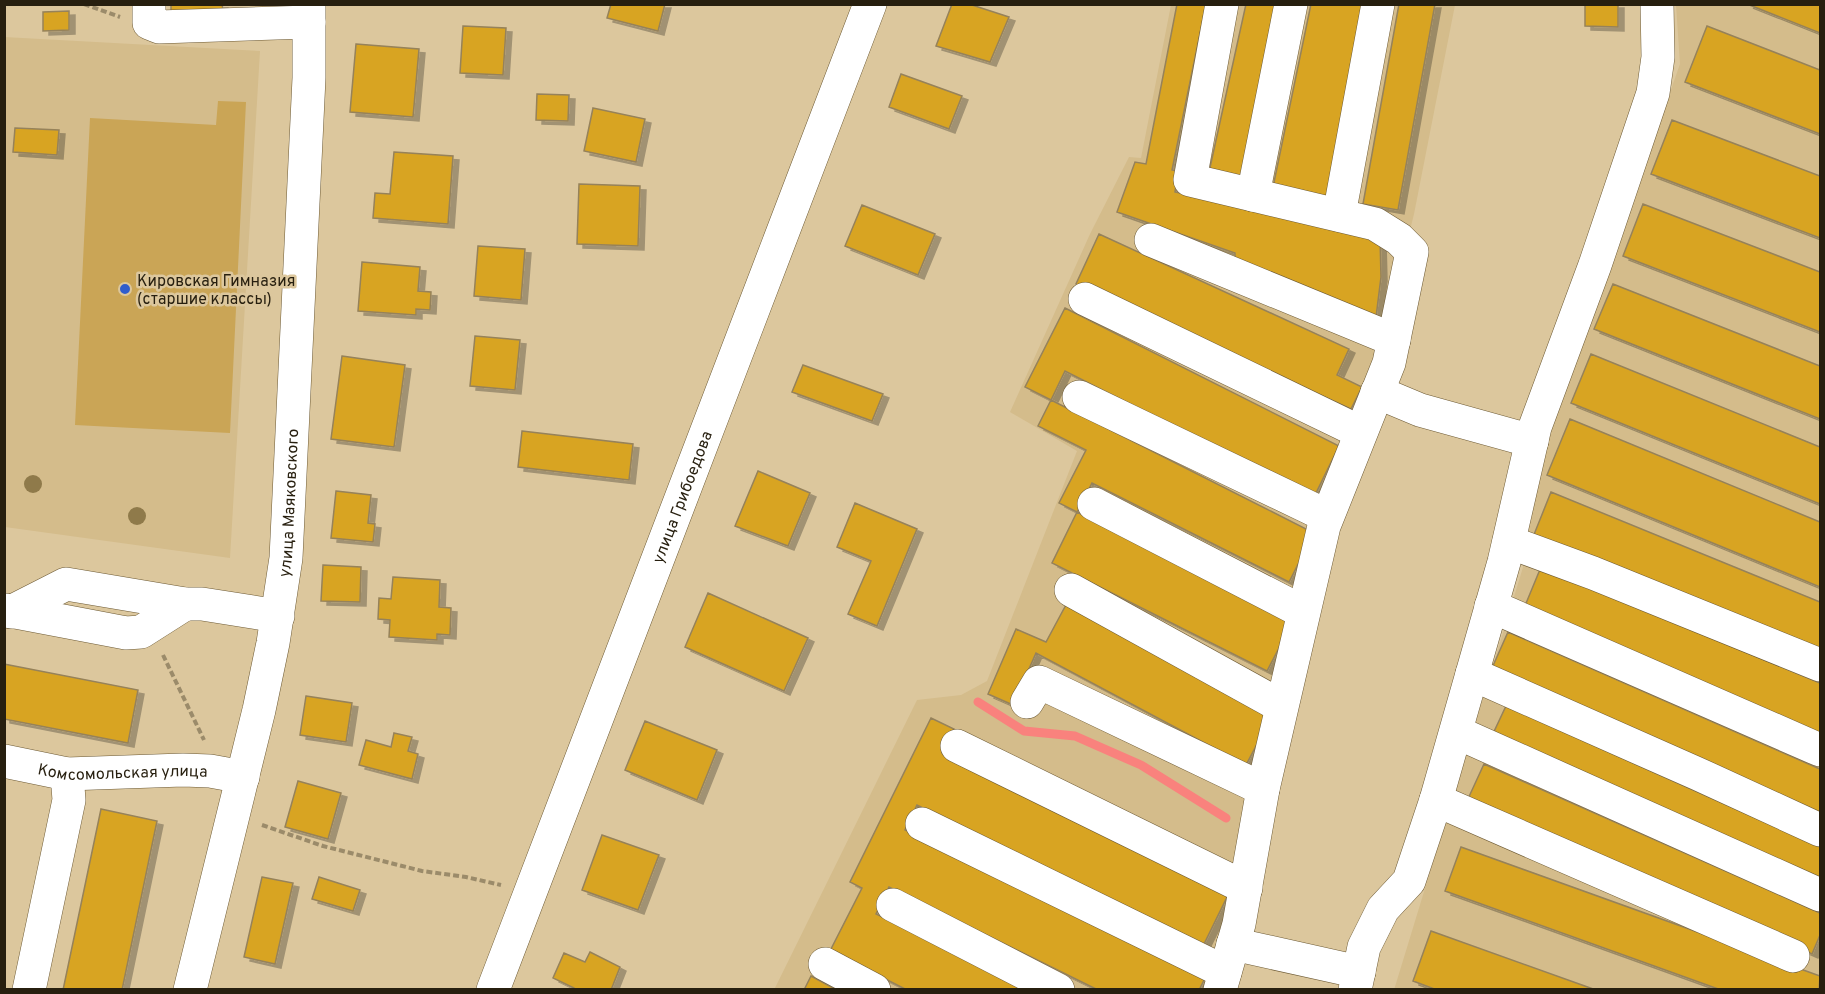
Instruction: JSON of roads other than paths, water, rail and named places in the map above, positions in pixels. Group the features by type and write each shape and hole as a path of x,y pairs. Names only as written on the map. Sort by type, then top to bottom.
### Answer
{"street":[{"path":"149,4 149,23 159,27 309,13"},
{"name":"улица Грибоедова","path":"493,990 870,4"},
{"path":"1222,4 1190,180 1375,224 1399,239 1412,252 1389,363 1328,516 1281,706 1263,789 1246,888 1226,969"},
{"path":"1253,195 1291,4"},
{"path":"1339,215 1378,4"},
{"path":"922,824 1226,969 1357,981 1364,947 1383,909 1408,881 1436,800 1509,542 1535,427 1653,93 1658,57 1657,4"},
{"name":"улица Маяковского","path":"190,990 243,777 278,615 286,558 308,90 309,13"},
{"path":"1151,240 1394,340"},
{"path":"1084,299 1360,432"},
{"path":"1377,392 1420,410 1532,441"},
{"path":"1079,397 1328,516"},
{"path":"1094,504 1304,612"},
{"path":"1509,542 1593,573 1821,665"},
{"path":"8,611 66,584 185,604 202,604 278,615"},
{"path":"1071,590 1281,706"},
{"path":"8,611 111,632 141,632 185,604"},
{"path":"1491,606 1821,750"},
{"path":"1472,674 1821,830"},
{"path":"1027,702 1039,681 1263,789"},
{"path":"1456,732 1821,895"},
{"path":"957,746 1246,888"},
{"name":"Комсомольская улица","path":"4,761 67,774 183,770 210,771 243,777"},
{"path":"29,990 69,800 67,774"},
{"path":"1436,800 1793,956"},
{"path":"893,905 1058,990"},
{"path":"825,964 874,990"}],"waterway":[{"path":"978,702 1024,731 1075,736 1141,765 1226,818"}],"place":[{"name":"Кировская Гимназия (старшие классы)","path":"125,289"}]}
